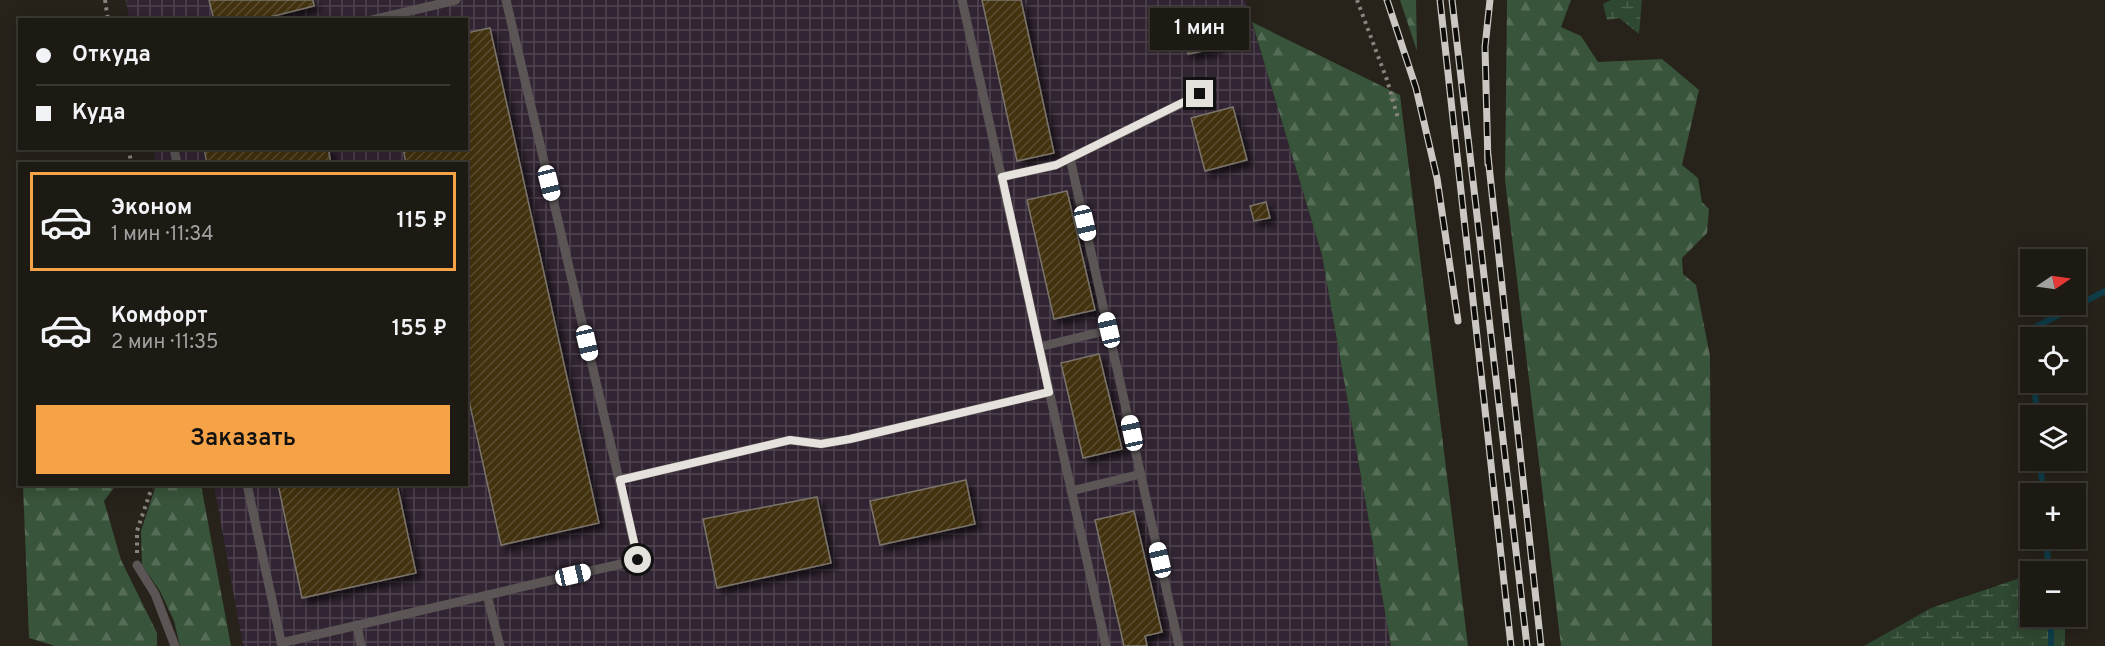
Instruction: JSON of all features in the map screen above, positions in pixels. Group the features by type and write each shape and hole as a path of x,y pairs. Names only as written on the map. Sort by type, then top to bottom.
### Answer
{"lane":[{"path":"380,18 456,0"},
{"path":"247,486 282,644 638,560 506,0"},
{"path":"962,0 1106,646"},
{"path":"1002,177 1056,165 1200,94"},
{"path":"1070,159 1179,646"},
{"path":"1039,347 1109,330"},
{"path":"620,480 790,440 821,444 850,439 1049,392"},
{"path":"1071,491 1141,474"},
{"path":"137,565 155,594 175,646"},
{"path":"487,595 500,646"},
{"path":"357,625 361,646"}],"path":[{"path":"105,0 108,18"},
{"path":"1357,0 1398,118"},
{"path":"137,565 137,531 152,486"}],"shaded area":[{"path":"126,0 1245,0 1322,255 1391,646 243,646 214,486 468,486 468,162 156,162 153,150 468,150 468,18 129,18"}],"green space":[{"path":"1400,0 1416,0 1417,51"},
{"path":"1507,0 1571,0 1561,27 1581,36 1598,62 1662,59 1699,90 1682,165 1698,178 1702,202 1709,209 1707,233 1682,258 1683,274 1696,285 1710,356 1712,646 1561,646 1505,180"},
{"path":"1611,0 1642,0 1639,34 1619,18 1607,20 1603,4"},
{"path":"1252,22 1400,95 1468,646 1391,646 1322,255"},
{"path":"23,486 115,486 104,501 121,560 157,633 157,646 55,646 29,638"},
{"path":"156,486 201,486 231,646 180,646 174,621 160,591 142,565 141,531"},
{"path":"2020,578 2020,627 2065,627 2065,646 1864,646 1931,608"}],"building":[{"path":"209,0 313,0 314,6 266,18 214,18"},
{"path":"982,0 1021,0 1054,153 1017,161"},
{"path":"490,28 599,523 501,545 468,396 468,162 406,162 403,150 468,150 468,33"},
{"path":"1214,32 1218,48 1188,54 1185,38"},
{"path":"1233,107 1247,160 1205,171 1191,118"},
{"path":"204,150 328,150 331,162 207,162"},
{"path":"1067,191 1095,310 1054,319 1027,200"},
{"path":"1266,202 1270,218 1254,221 1250,206"},
{"path":"1099,354 1122,449 1083,458 1061,363"},
{"path":"966,480 975,524 880,545 870,501"},
{"path":"278,486 397,486 416,573 302,598"},
{"path":"817,497 831,563 717,588 703,519"},
{"path":"1134,511 1162,632 1145,636 1147,646 1124,646 1095,520"}],"waterway":[{"path":"2036,327 2105,291"},
{"path":"2035,393 2036,405"},
{"path":"2041,471 2042,483"},
{"path":"2047,549 2048,561"},
{"path":"2051,627 2051,646"}],"railway":[{"path":"1387,0 1416,88 1437,178 1458,321"},
{"path":"1440,0 1511,646"},
{"path":"1452,0 1527,646"},
{"path":"1488,164 1485,47 1490,0"},
{"path":"1488,156 1541,646"}],"route":[{"path":"638,560 620,480 790,440 821,444 850,439 1049,392 1002,177 1056,165 1200,94"}]}
